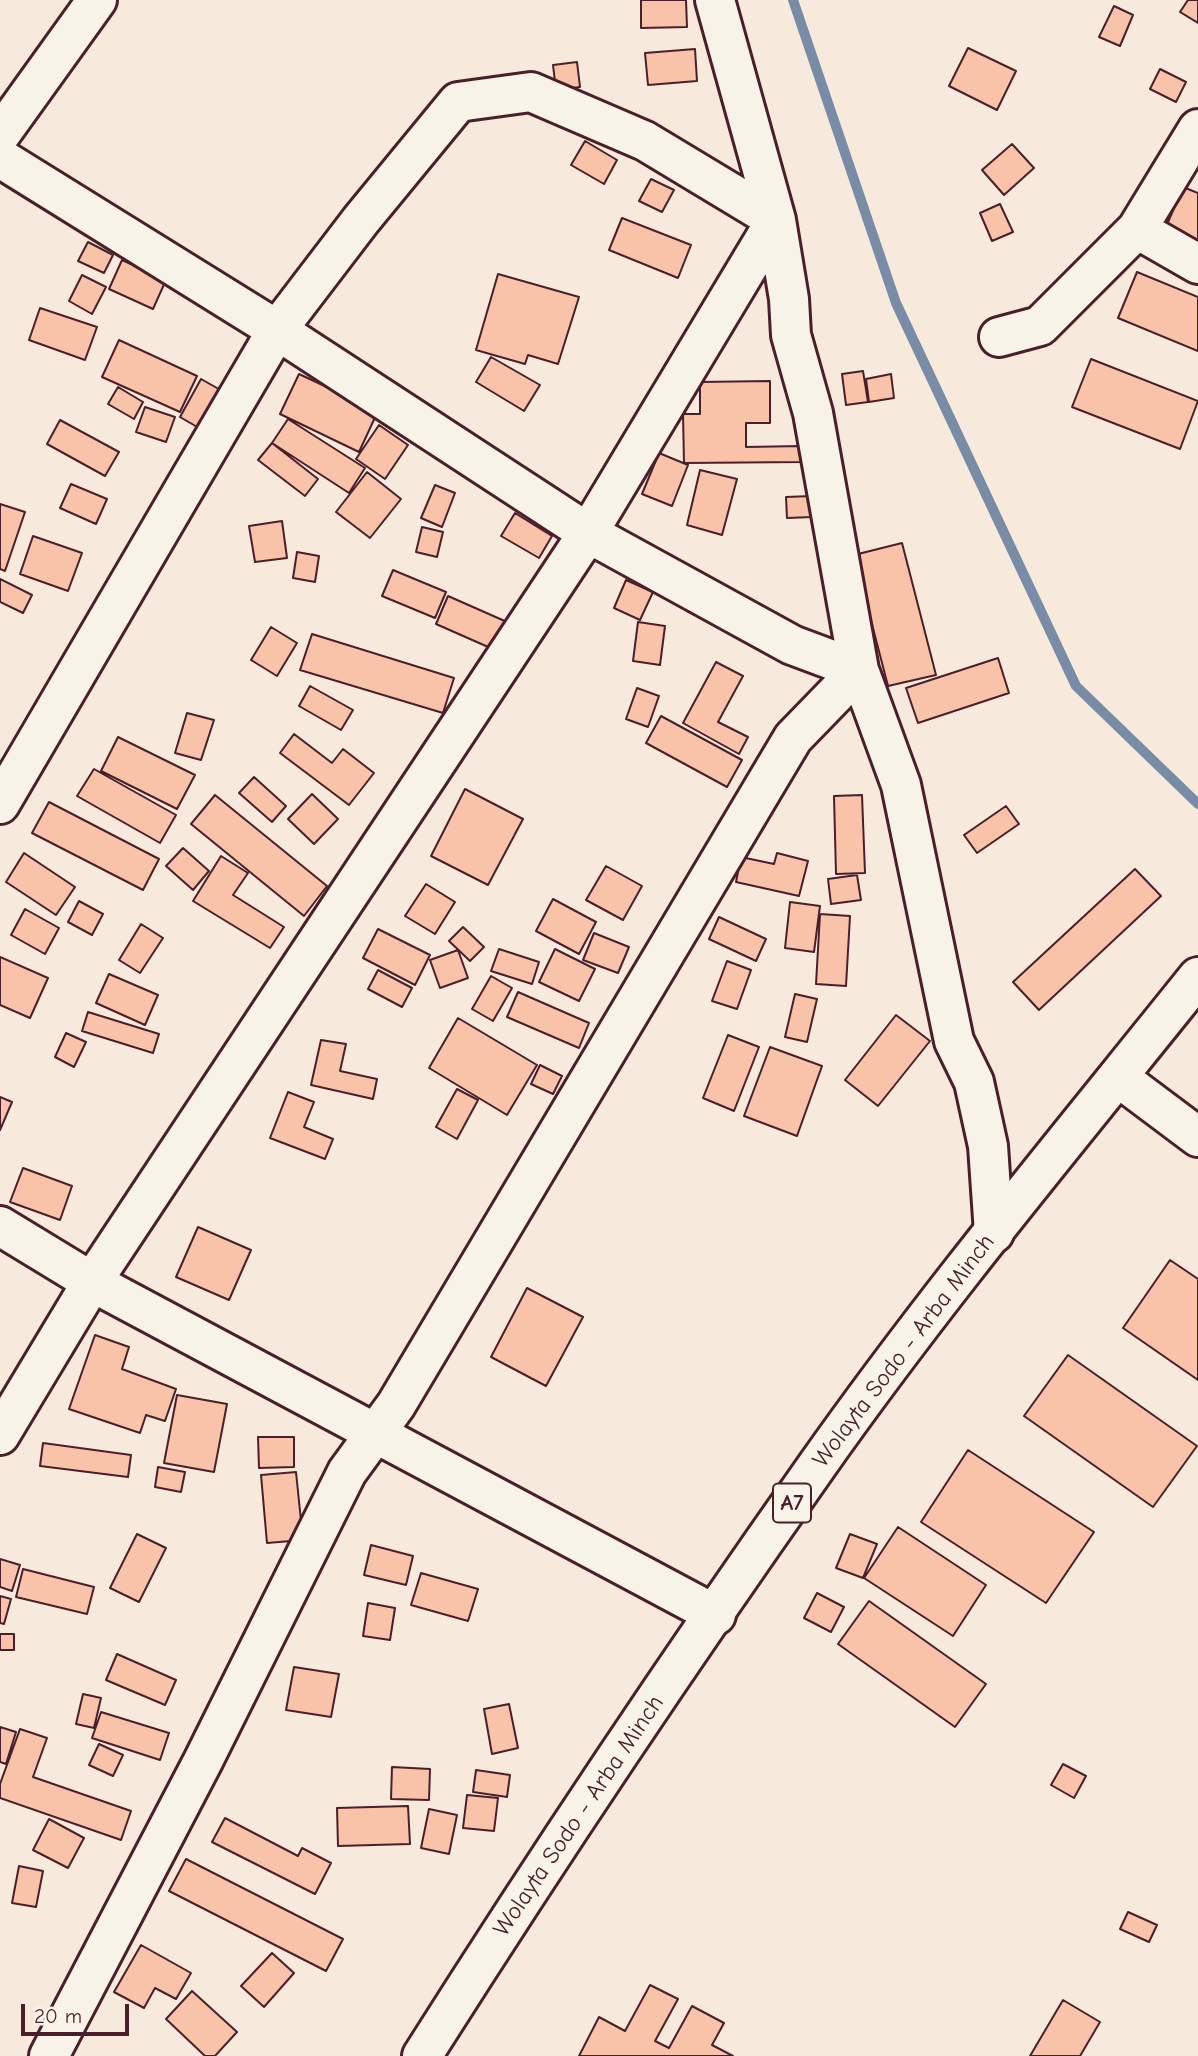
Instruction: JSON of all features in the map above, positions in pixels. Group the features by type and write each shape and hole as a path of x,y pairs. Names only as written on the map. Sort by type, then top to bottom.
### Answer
{"main road":[{"path":"0,135 97,0"},
{"path":"715,0 776,220 789,299 791,335 813,413 859,670 901,785 954,1041 974,1082 988,1146 993,1233"},
{"path":"0,804 277,330 360,220 458,102 531,92 645,141 776,220"},
{"path":"999,337 1040,326 1138,229 1198,129"},
{"path":"0,158 277,330 588,533 792,645 859,670"},
{"path":"0,1435 92,1282 588,533 776,220"},
{"path":"1138,229 1198,264"},
{"path":"49,2056 204,1761 347,1472 396,1405 793,738 859,670"},
{"name":"Wolayta Sodo - Arba Minch","path":"422,2056 520,1902 817,1465 993,1233 1198,977"},
{"path":"1118,1077 1198,1137"},
{"path":"0,1226 92,1282 716,1615"}],"building":[{"path":"641,0 686,0 687,27 641,28"},
{"path":"1188,0 1198,0 1198,23 1180,12"},
{"path":"1114,6 1133,15 1120,46 1099,37"},
{"path":"968,48 1016,71 997,110 949,86"},
{"path":"695,49 697,81 648,85 645,53"},
{"path":"577,62 580,87 556,90 553,65"},
{"path":"1160,69 1186,82 1176,102 1150,89"},
{"path":"585,141 617,160 604,184 571,165"},
{"path":"1012,144 1034,168 1004,195 982,170"},
{"path":"651,179 674,190 662,212 639,201"},
{"path":"1183,187 1198,193 1198,248 1163,234"},
{"path":"1000,204 1013,232 992,241 980,213"},
{"path":"622,218 691,245 678,278 609,250"},
{"path":"88,242 113,255 104,273 78,261"},
{"path":"122,260 166,280 153,309 109,289"},
{"path":"1137,272 1198,297 1198,351 1118,318"},
{"path":"498,274 579,297 558,364 528,355 525,364 476,350"},
{"path":"82,275 106,287 92,314 69,301"},
{"path":"40,308 97,327 85,360 29,340"},
{"path":"119,340 197,376 180,412 102,377"},
{"path":"491,357 540,385 524,411 476,382"},
{"path":"1091,359 1198,401 1180,449 1072,407"},
{"path":"863,371 868,402 846,405 842,374"},
{"path":"299,374 378,411 359,452 280,414"},
{"path":"891,374 894,398 869,402 866,379"},
{"path":"201,379 233,397 211,435 180,417"},
{"path":"770,381 770,423 746,423 746,447 802,446 803,462 684,463 683,414 700,414 700,382"},
{"path":"118,387 143,402 134,419 108,404"},
{"path":"145,407 175,417 166,442 136,432"},
{"path":"288,419 365,468 349,493 272,443"},
{"path":"60,420 119,452 105,476 47,444"},
{"path":"379,425 408,445 385,479 356,459"},
{"path":"272,443 318,479 305,496 258,460"},
{"path":"659,453 688,465 672,506 642,494"},
{"path":"700,470 737,479 722,535 687,525"},
{"path":"367,472 401,499 370,538 336,512"},
{"path":"71,484 107,499 96,524 60,508"},
{"path":"435,485 455,493 442,527 421,518"},
{"path":"812,496 813,517 787,518 786,497"},
{"path":"0,504 25,512 5,571 0,569"},
{"path":"515,513 552,536 539,558 501,536"},
{"path":"282,521 287,558 255,562 249,526"},
{"path":"422,527 443,532 437,557 416,552"},
{"path":"33,536 82,553 68,591 20,574"},
{"path":"902,543 936,675 888,686 854,555"},
{"path":"297,552 319,556 315,582 293,578"},
{"path":"393,570 446,592 435,618 382,596"},
{"path":"0,579 32,595 23,613 0,602"},
{"path":"626,580 653,592 640,620 614,608"},
{"path":"448,596 507,622 495,650 436,624"},
{"path":"638,622 665,626 660,665 633,661"},
{"path":"271,627 297,643 277,676 251,660"},
{"path":"312,634 454,678 443,713 300,670"},
{"path":"998,658 1009,693 918,723 906,688"},
{"path":"716,662 743,676 718,722 748,737 739,754 683,723"},
{"path":"310,686 353,710 341,730 299,706"},
{"path":"637,688 659,696 648,727 626,719"},
{"path":"187,713 214,720 201,760 175,753"},
{"path":"661,716 742,760 727,787 646,743"},
{"path":"294,734 332,763 343,749 374,773 349,805 280,753"},
{"path":"118,737 195,775 177,809 101,771"},
{"path":"94,769 176,815 160,843 77,796"},
{"path":"254,777 286,806 272,822 239,793"},
{"path":"465,789 523,819 488,885 431,856"},
{"path":"312,794 338,819 314,844 288,819"},
{"path":"215,795 327,886 304,916 191,824"},
{"path":"862,795 865,873 836,874 834,796"},
{"path":"49,802 159,859 143,890 32,833"},
{"path":"1006,806 1019,824 977,853 964,835"},
{"path":"183,848 209,871 193,890 166,866"},
{"path":"24,853 75,887 56,915 6,882"},
{"path":"777,853 808,861 799,896 736,882 741,857 774,864"},
{"path":"221,856 248,873 233,895 284,927 270,948 193,901"},
{"path":"606,866 642,886 623,920 586,900"},
{"path":"1135,869 1161,896 1039,1010 1013,982"},
{"path":"857,875 861,900 831,904 828,879"},
{"path":"426,884 455,902 435,934 405,916"},
{"path":"553,899 596,922 579,954 536,931"},
{"path":"79,901 103,914 92,935 68,922"},
{"path":"790,902 820,906 814,952 785,948"},
{"path":"25,909 59,928 45,954 11,935"},
{"path":"820,914 850,916 846,986 816,984"},
{"path":"719,917 766,939 756,961 709,939"},
{"path":"141,924 163,938 140,973 119,960"},
{"path":"463,927 484,947 470,961 449,941"},
{"path":"378,929 430,955 415,985 363,958"},
{"path":"594,933 629,947 618,973 583,960"},
{"path":"499,949 539,962 532,984 491,971"},
{"path":"555,949 595,969 579,1001 539,982"},
{"path":"458,950 468,978 440,988 430,960"},
{"path":"0,957 48,978 30,1018 0,1005"},
{"path":"727,961 751,970 737,1009 712,1001"},
{"path":"378,970 412,988 402,1007 368,989"},
{"path":"109,974 158,995 145,1025 96,1003"},
{"path":"491,976 512,988 493,1021 472,1009"},
{"path":"518,992 589,1023 579,1048 507,1017"},
{"path":"795,994 817,999 807,1042 785,1037"},
{"path":"88,1012 159,1034 153,1053 82,1031"},
{"path":"896,1015 930,1041 878,1106 845,1080"},
{"path":"458,1018 537,1065 507,1115 429,1068"},
{"path":"66,1033 86,1042 74,1067 55,1057"},
{"path":"728,1035 759,1047 734,1111 703,1098"},
{"path":"321,1040 346,1044 340,1071 377,1079 373,1099 311,1085"},
{"path":"770,1047 822,1066 797,1136 744,1116"},
{"path":"540,1065 562,1076 553,1094 531,1084"},
{"path":"457,1089 478,1100 457,1139 436,1127"},
{"path":"288,1092 314,1102 304,1127 333,1139 325,1159 270,1138"},
{"path":"0,1097 12,1102 0,1130"},
{"path":"23,1168 72,1186 60,1220 10,1202"},
{"path":"198,1227 251,1250 229,1300 176,1277"},
{"path":"1170,1260 1198,1279 1198,1380 1123,1328"},
{"path":"527,1288 583,1317 546,1386 491,1357"},
{"path":"95,1335 129,1347 122,1369 176,1389 165,1421 146,1415 140,1433 69,1409"},
{"path":"1068,1355 1197,1446 1153,1507 1024,1416"},
{"path":"177,1395 227,1404 214,1472 164,1463"},
{"path":"258,1437 294,1437 294,1467 259,1468"},
{"path":"43,1443 131,1455 128,1477 40,1466"},
{"path":"968,1450 1094,1532 1046,1603 921,1522"},
{"path":"158,1467 185,1472 181,1492 155,1487"},
{"path":"296,1472 303,1540 267,1543 261,1475"},
{"path":"898,1527 986,1585 953,1636 864,1578"},
{"path":"137,1534 166,1548 139,1602 110,1588"},
{"path":"850,1534 877,1544 863,1578 836,1568"},
{"path":"371,1545 413,1556 406,1585 364,1575"},
{"path":"0,1559 20,1565 12,1591 0,1587"},
{"path":"23,1569 94,1587 87,1614 16,1597"},
{"path":"421,1573 478,1589 468,1621 411,1605"},
{"path":"817,1593 844,1607 831,1632 804,1618"},
{"path":"0,1596 11,1599 4,1624 0,1623"},
{"path":"869,1601 986,1684 955,1727 838,1644"},
{"path":"368,1603 395,1608 390,1640 363,1636"},
{"path":"0,1634 14,1634 14,1650 0,1650"},
{"path":"117,1654 176,1680 165,1705 106,1680"},
{"path":"294,1667 339,1674 331,1717 286,1710"},
{"path":"83,1694 101,1698 94,1728 76,1724"},
{"path":"509,1704 518,1748 492,1754 484,1709"},
{"path":"101,1712 169,1733 160,1760 92,1738"},
{"path":"0,1727 16,1732 6,1764 0,1762"},
{"path":"20,1729 47,1738 33,1777 131,1811 121,1840 0,1798 0,1784"},
{"path":"99,1744 123,1755 113,1776 89,1765"},
{"path":"1063,1764 1086,1776 1074,1798 1051,1785"},
{"path":"392,1767 430,1769 429,1800 391,1799"},
{"path":"476,1770 510,1775 507,1797 473,1792"},
{"path":"467,1795 498,1798 494,1831 463,1828"},
{"path":"408,1806 410,1844 338,1846 337,1808"},
{"path":"429,1809 457,1815 449,1854 421,1848"},
{"path":"225,1818 298,1856 302,1848 331,1863 315,1894 212,1842"},
{"path":"49,1819 84,1838 68,1868 33,1850"},
{"path":"186,1859 343,1939 326,1971 169,1891"},
{"path":"19,1866 43,1871 36,1907 12,1903"},
{"path":"1128,1912 1157,1925 1149,1942 1120,1929"},
{"path":"141,1945 191,1973 176,1999 155,1988 144,2008 114,1992"},
{"path":"272,1953 294,1973 264,2007 241,1986"},
{"path":"650,1985 678,1999 655,2041 669,2048 692,2006 724,2023 712,2045 733,2056 579,2056 599,2017 625,2031"},
{"path":"192,1991 237,2032 215,2056 205,2056 166,2019"},
{"path":"1063,2000 1100,2022 1080,2056 1030,2056"}],"waterway":[{"path":"793,0 896,303 1076,686 1198,804"}]}
